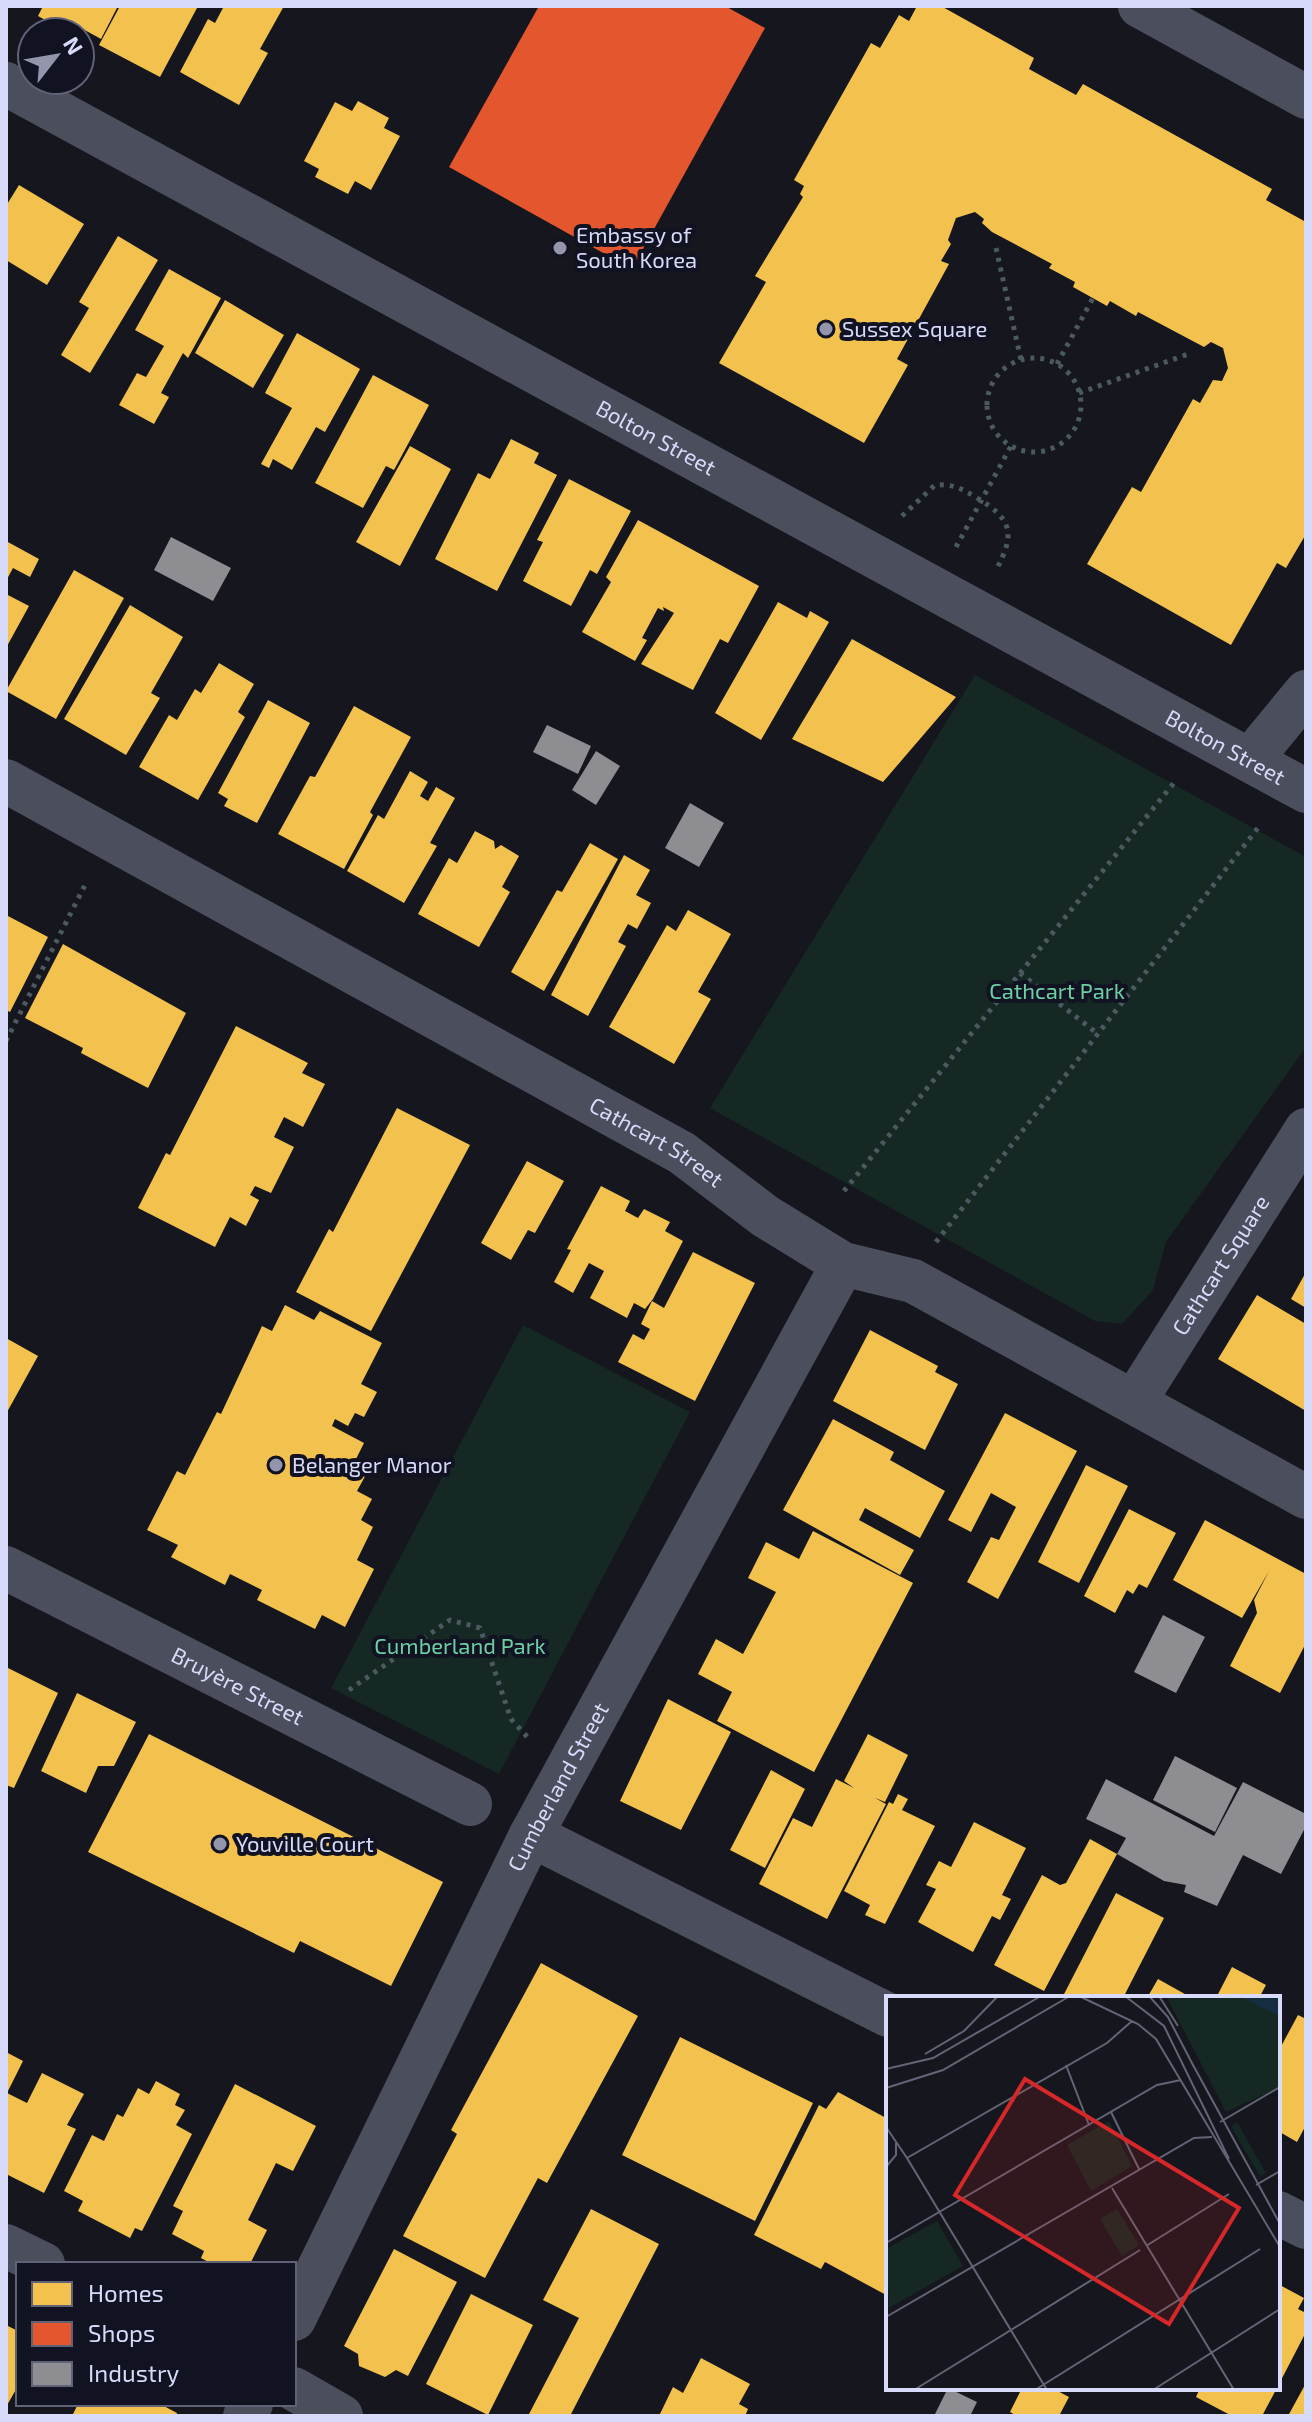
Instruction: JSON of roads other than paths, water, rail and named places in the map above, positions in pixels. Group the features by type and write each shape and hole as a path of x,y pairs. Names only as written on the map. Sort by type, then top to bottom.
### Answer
{"street":[{"path":"1140,6 1306,97"},
{"name":"Bolton Street","path":"6,84 1306,791"},
{"path":"1250,760 1306,692"},
{"name":"Cathcart Street","path":"6,781 682,1153 765,1216 843,1264 913,1281 1306,1497"},
{"name":"Cathcart Square","path":"1134,1402 1306,1130"},
{"name":"Cumberland Street","path":"296,2315 531,1835 843,1264"},
{"name":"Bruyère Street","path":"6,1568 470,1804"},
{"path":"531,1835 886,2014"},
{"path":"1280,2214 1306,2227"},
{"path":"6,2246 39,2262"},
{"path":"296,2390 341,2416"}],"place":[{"name":"Embassy of South Korea","path":"560,248"},
{"name":"Sussex Square","path":"826,329"},
{"name":"Belanger Manor","path":"276,1465"},
{"name":"Youville Court","path":"220,1844"}],"park label":[{"name":"Cathcart Park","path":"1057,991"},
{"name":"Cumberland Park","path":"460,1646"}]}
